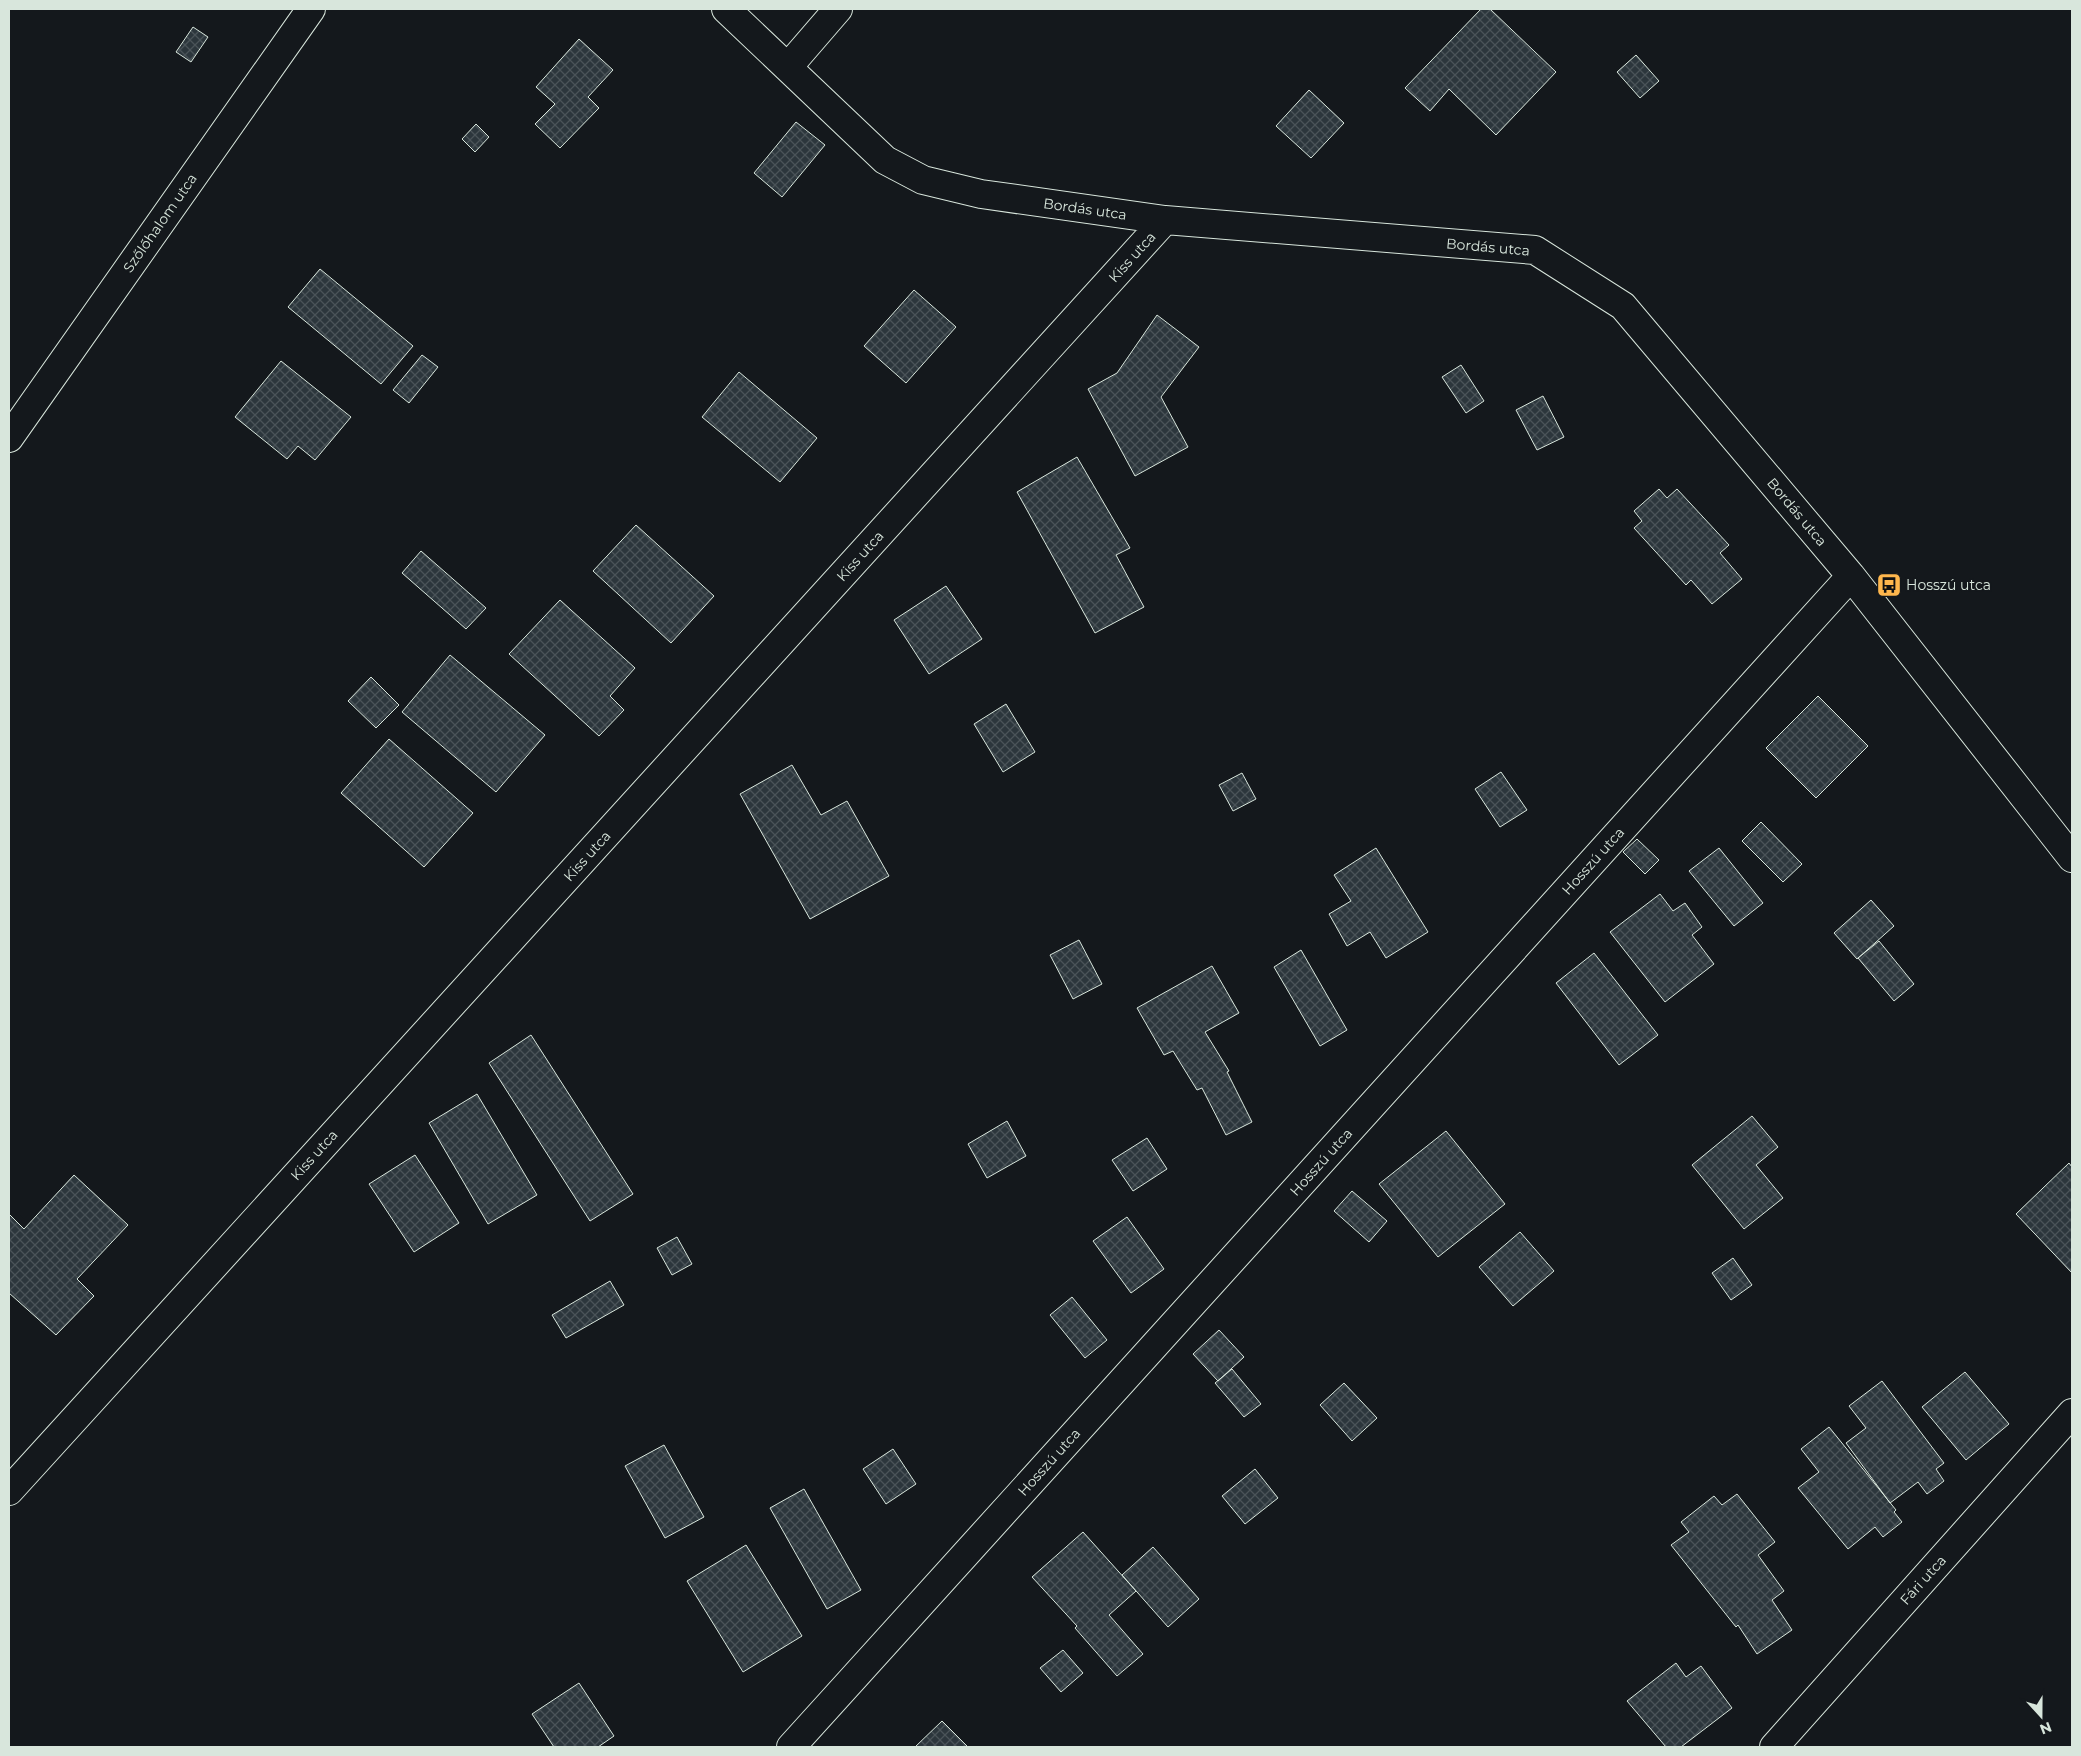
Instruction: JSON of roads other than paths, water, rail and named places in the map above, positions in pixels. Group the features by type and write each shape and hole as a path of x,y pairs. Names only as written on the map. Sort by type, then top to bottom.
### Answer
{"street":[{"name":"Szőlőhalom utca","path":"9,438 310,9"},
{"name":"Bordás utca","path":"726,9 885,160 923,180 981,194 1165,220 1535,250 1623,306 1851,576 2072,858"},
{"path":"788,67 838,9"},
{"name":"Kiss utca","path":"9,1491 1165,220"},
{"name":"Hosszú utca","path":"791,1747 1851,576"},
{"name":"Fári utca","path":"1774,1747 2072,1413"}],"place":[{"name":"Hosszú utca","path":"1889,585"}]}
